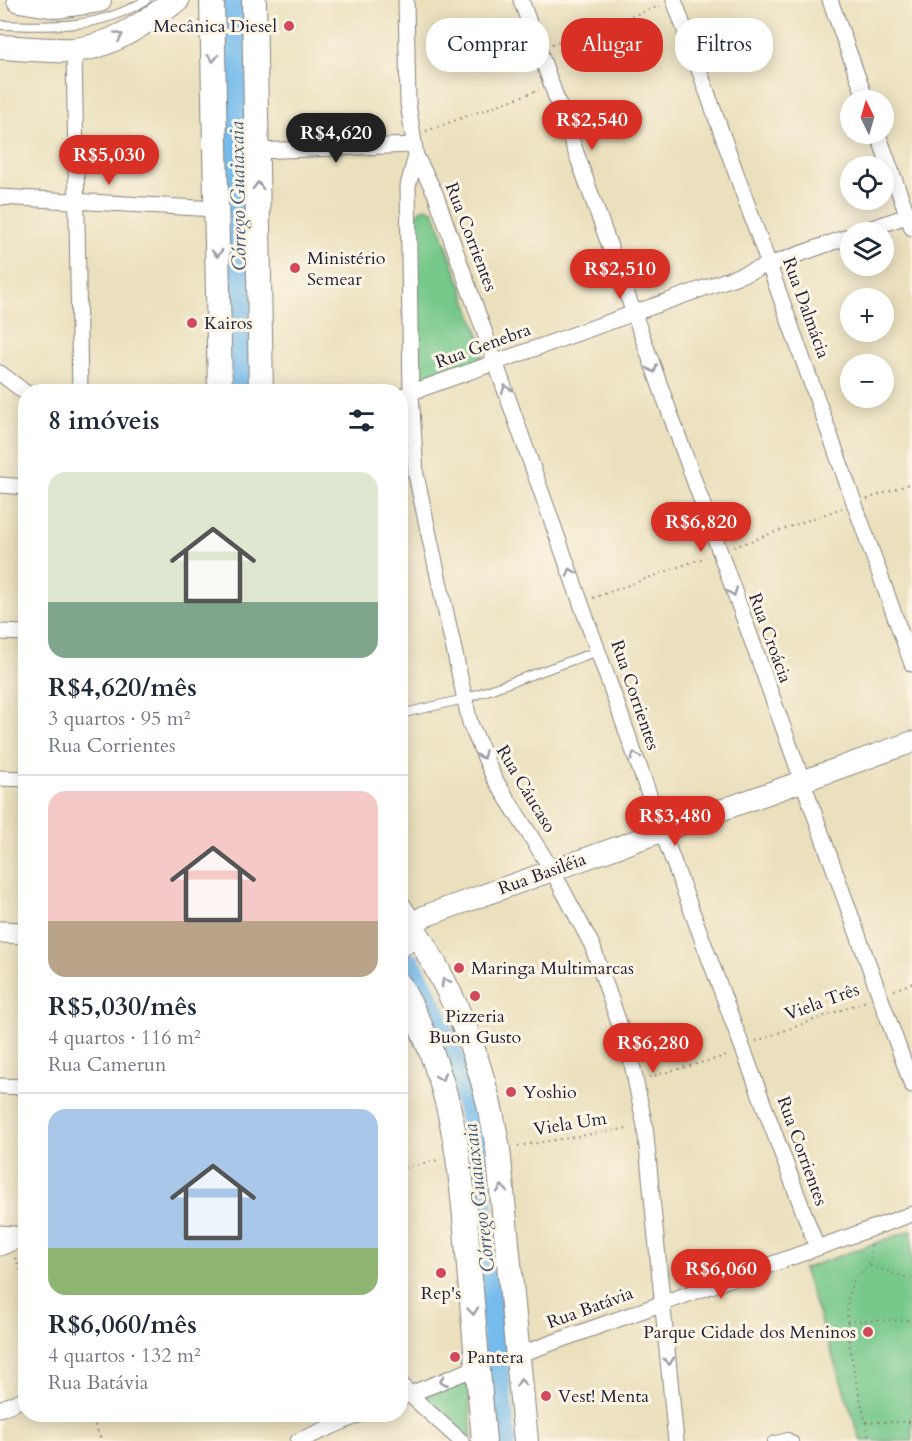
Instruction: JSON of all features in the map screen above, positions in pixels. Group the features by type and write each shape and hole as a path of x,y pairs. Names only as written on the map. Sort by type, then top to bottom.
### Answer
{"main road":[{"path":"19,0 56,6 99,0"},
{"path":"0,47 74,50 104,43 128,32 177,0"},
{"path":"212,0 220,384"},
{"path":"255,0 261,384"},
{"path":"408,934 449,989 471,1039 490,1102 498,1149 526,1441"},
{"path":"408,1003 436,1061 452,1115 460,1155 484,1441"}],"street":[{"name":"Rua Cáucaso","path":"406,0 414,146 409,174 406,384"},
{"name":"Rua Croácia","path":"521,0 527,18"},
{"name":"Rua Dalmácia","path":"674,0 912,664"},
{"path":"830,0 862,90"},
{"path":"74,50 80,384"},
{"name":"Rua Croácia","path":"546,72 912,1085"},
{"path":"882,144 911,219 894,223"},
{"path":"257,151 414,146"},
{"name":"Rua Corrientes","path":"414,146 435,193 662,831 817,1248"},
{"path":"410,214 419,201 435,193"},
{"path":"0,196 216,209"},
{"name":"Rua Genebra","path":"408,393 840,240"},
{"path":"0,373 18,387"},
{"name":"Rua Cáucaso","path":"408,410 419,500 464,699 476,740 485,761 552,870 592,945 637,1080 645,1126 676,1441"},
{"path":"0,485 18,486"},
{"path":"0,632 18,633"},
{"name":"Rua Basiléia","path":"408,927 425,916 912,742"},
{"path":"0,778 18,779"},
{"path":"0,932 18,933"},
{"path":"0,1086 18,1087"},
{"name":"Rua Batávia","path":"518,1355 912,1214"},
{"path":"3,1242 18,1238"},
{"path":"408,1389 478,1367"},
{"path":"408,1395 461,1441"},
{"path":"0,1409 18,1401"},
{"path":"298,1441 342,1422"}],"lane":[{"path":"0,25 80,26 116,16 146,0"},
{"path":"408,712 464,699 598,651"},
{"path":"771,1441 788,1437 794,1441"}],"path":[{"path":"549,45 674,0"},
{"path":"414,146 551,86"},
{"path":"855,503 912,483"},
{"name":"Viela Três","path":"637,1080 743,1049 912,983"},
{"name":"Viela Um","path":"498,1149 645,1126"},
{"path":"408,1167 460,1155"},
{"path":"868,1229 872,1258 870,1266 851,1285 847,1321 870,1441"},
{"path":"3,1242 18,1269"},
{"path":"870,1266 912,1279"},
{"path":"847,1321 912,1320"},
{"path":"94,1422 102,1441"},
{"path":"866,1422 912,1422"}],"green space":[{"path":"425,208 434,211 484,349 484,354 478,360 427,379 420,376 418,370 416,219 420,210"},
{"name":"Parque Cidade dos Meninos","path":"912,1230 912,1441 861,1441 803,1269"},
{"path":"468,1381 472,1439 426,1399 429,1394"}],"waterway":[{"name":"Córrego Guaiaxaia","path":"234,0 242,384"},
{"name":"Córrego Guaiaxaia","path":"410,965 448,1045 474,1129 504,1441"}],"place":[{"name":"Mecânica Diesel","path":"289,26"},
{"name":"Ministério Semear","path":"295,268"},
{"name":"Kairos","path":"192,323"},
{"name":"Maringa Multimarcas","path":"459,968"},
{"name":"Pizzeria Buon Gusto","path":"475,996"},
{"name":"Yoshio","path":"511,1092"},
{"name":"Rep's","path":"441,1273"},
{"name":"Parque Cidade dos Meninos","path":"868,1332"},
{"name":"Pantera","path":"455,1357"},
{"name":"Vest! Menta","path":"546,1396"}]}
